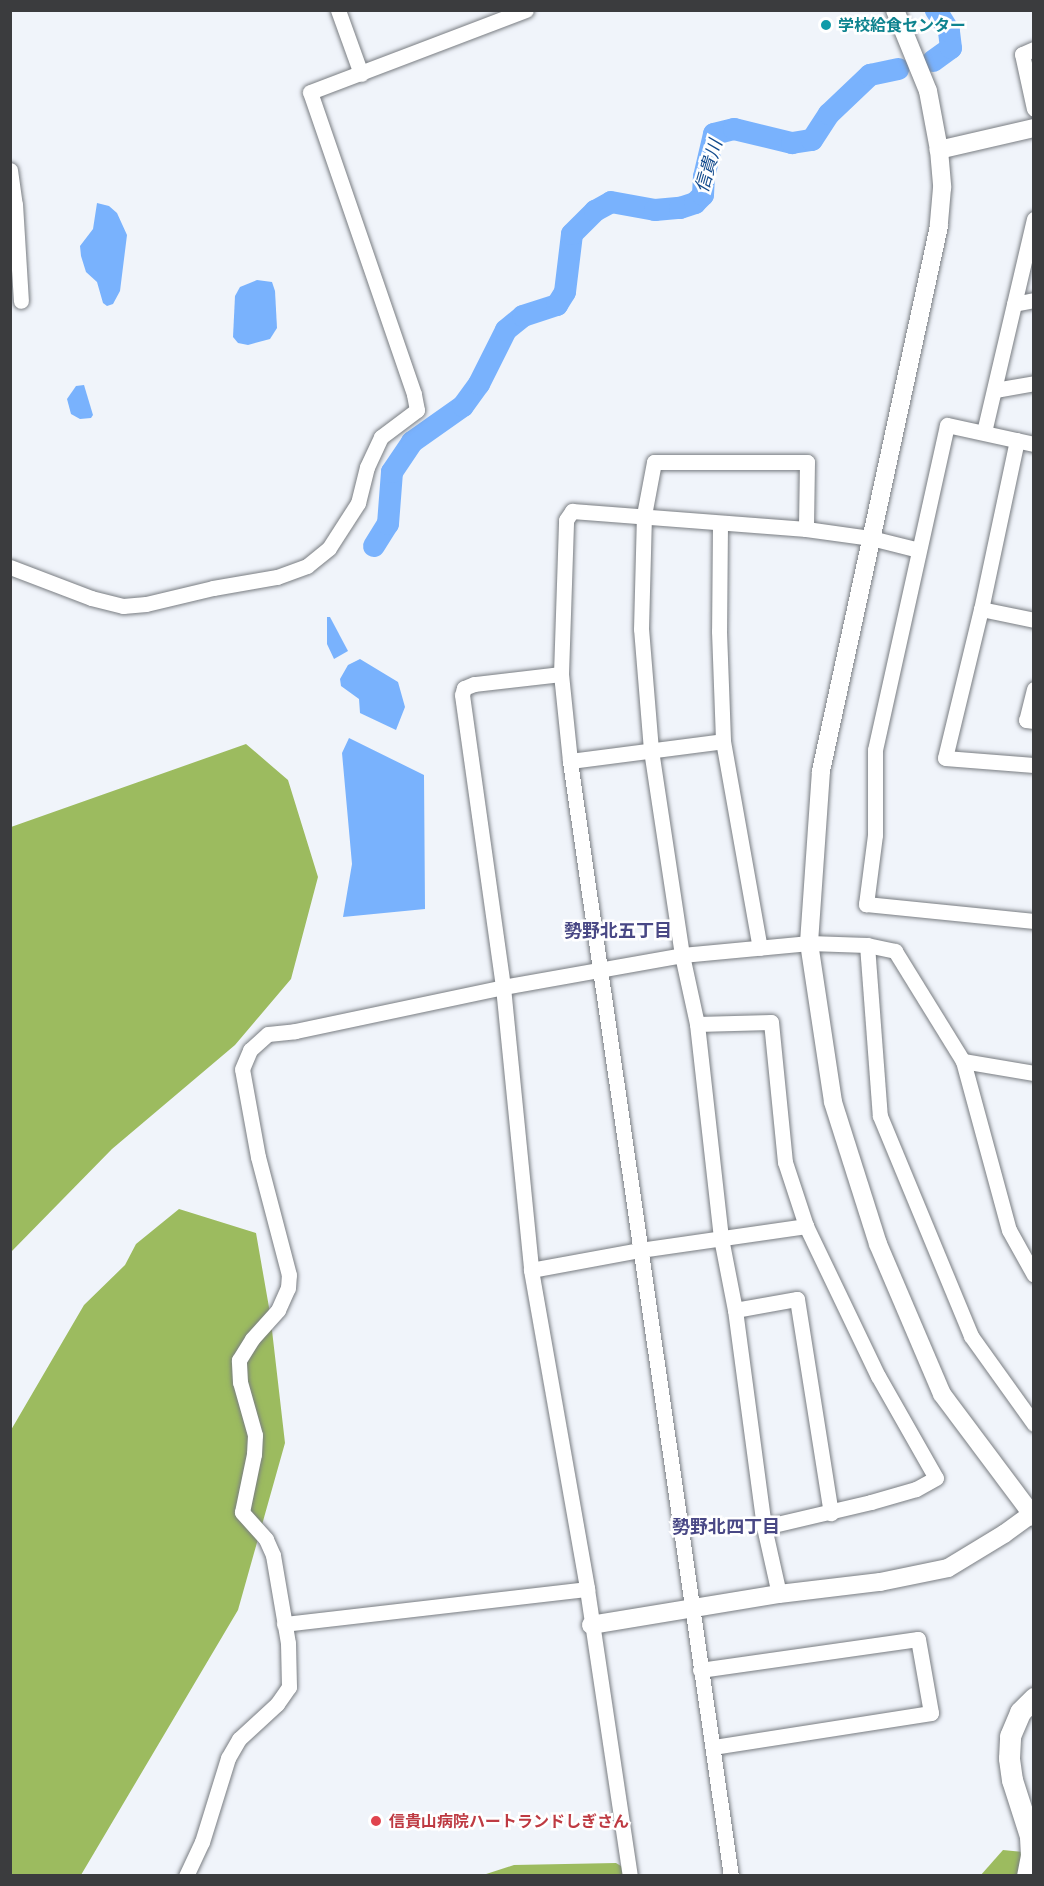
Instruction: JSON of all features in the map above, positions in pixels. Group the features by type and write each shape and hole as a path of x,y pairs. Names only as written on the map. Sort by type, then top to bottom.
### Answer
{"main road":[{"path":"1027,1875 1031,1856 1030,1836 1012,1780 1009,1747 1010,1736 1020,1712 1034,1698"}],"street":[{"path":"338,10 361,74"},
{"path":"10,567 92,598 123,606 146,604 213,588 277,577 307,566 329,548 358,503 367,467 381,437 417,410 414,394 310,93 526,10"},
{"path":"591,1625 779,1594 880,1582 948,1568 1033,1514 942,1394 878,1244 833,1102 809,943 821,771 939,226 942,188 939,150 928,91 895,10"},
{"path":"1034,49 1023,54 1034,109"},
{"path":"939,150 1034,128"},
{"path":"10,170 15,204 21,301"},
{"path":"984,432 1034,219"},
{"path":"1014,304 1034,300"},
{"path":"995,390 1034,382"},
{"path":"1034,444 947,425 875,750 874,835 867,904 1034,921"},
{"path":"1017,440 981,609 945,758 1034,765"},
{"path":"779,1594 764,1527 735,1310 721,1238 697,1024 682,955 651,750 641,629 644,515 654,462 807,462 806,529"},
{"path":"731,1875 570,761 561,674 566,520 572,511 644,515 720,524 806,529 871,538 919,550"},
{"path":"720,524 719,631 723,741 760,948"},
{"path":"981,609 1034,620"},
{"path":"561,674 474,684 462,691 503,987 531,1270 587,1589 630,1875"},
{"path":"1034,689 1026,720 1034,721"},
{"path":"570,761 723,741"},
{"path":"186,1875 202,1842 228,1758 239,1739 277,1704 289,1687 284,1624 273,1555 266,1539 242,1512 254,1454 255,1435 240,1382 239,1360 252,1339 278,1310 288,1288 289,1275 258,1157 242,1069 250,1050 268,1034 295,1031 503,987 682,955 809,943 867,945 895,951 963,1061 1009,1230 1034,1275"},
{"path":"867,945 880,1116 970,1336 1034,1424"},
{"path":"697,1024 771,1022 785,1162 806,1226 878,1376 936,1478 916,1489 831,1514 764,1527"},
{"path":"963,1061 1034,1073"},
{"path":"531,1270 640,1250 806,1226"},
{"path":"735,1310 797,1299 831,1514"},
{"path":"284,1624 587,1589"},
{"path":"700,1670 918,1639 932,1713 713,1748"}],"green space":[{"path":"246,744 288,780 318,877 291,979 235,1045 112,1149 11,1252 11,827"},
{"path":"179,1209 256,1233 270,1313 285,1443 238,1610 81,1875 11,1876 11,1430 84,1305 125,1265 136,1244"},
{"path":"1003,1850 1033,1853 1033,1875 980,1876"},
{"path":"616,1863 636,1875 480,1876 514,1865"}],"water":[{"path":"97,203 109,206 117,213 127,235 120,291 113,304 107,306 103,303 97,282 86,272 80,246 93,229"},
{"path":"257,280 272,282 275,291 277,328 270,339 248,345 238,343 233,337 235,296 240,287"},
{"path":"84,385 93,415 91,418 80,419 71,414 67,399 76,386"},
{"path":"327,617 330,617 348,651 334,659 327,644"},
{"path":"360,659 398,682 405,707 396,730 360,713 359,699 341,686 340,679 348,665"},
{"path":"349,738 424,775 425,909 343,917 352,864 342,753"}],"waterway":[{"name":"信貴川","path":"933,61 951,48 949,31 936,10"},
{"name":"信貴川","path":"374,546 388,524 392,472 412,442 463,406 479,384 506,330 523,316 557,305 565,292 572,234 595,211 611,202 655,210 680,208 695,203 703,195 704,177 714,134 734,129 792,143 812,140 829,114 870,75 898,69"}],"place":[{"name":"学校給食センター","path":"826,25"},
{"name":"信貴山病院ハートランドしぎさん","path":"376,1821"}],"district":[{"name":"勢野北五丁目","path":"618,930"},
{"name":"勢野北四丁目","path":"726,1526"}]}
